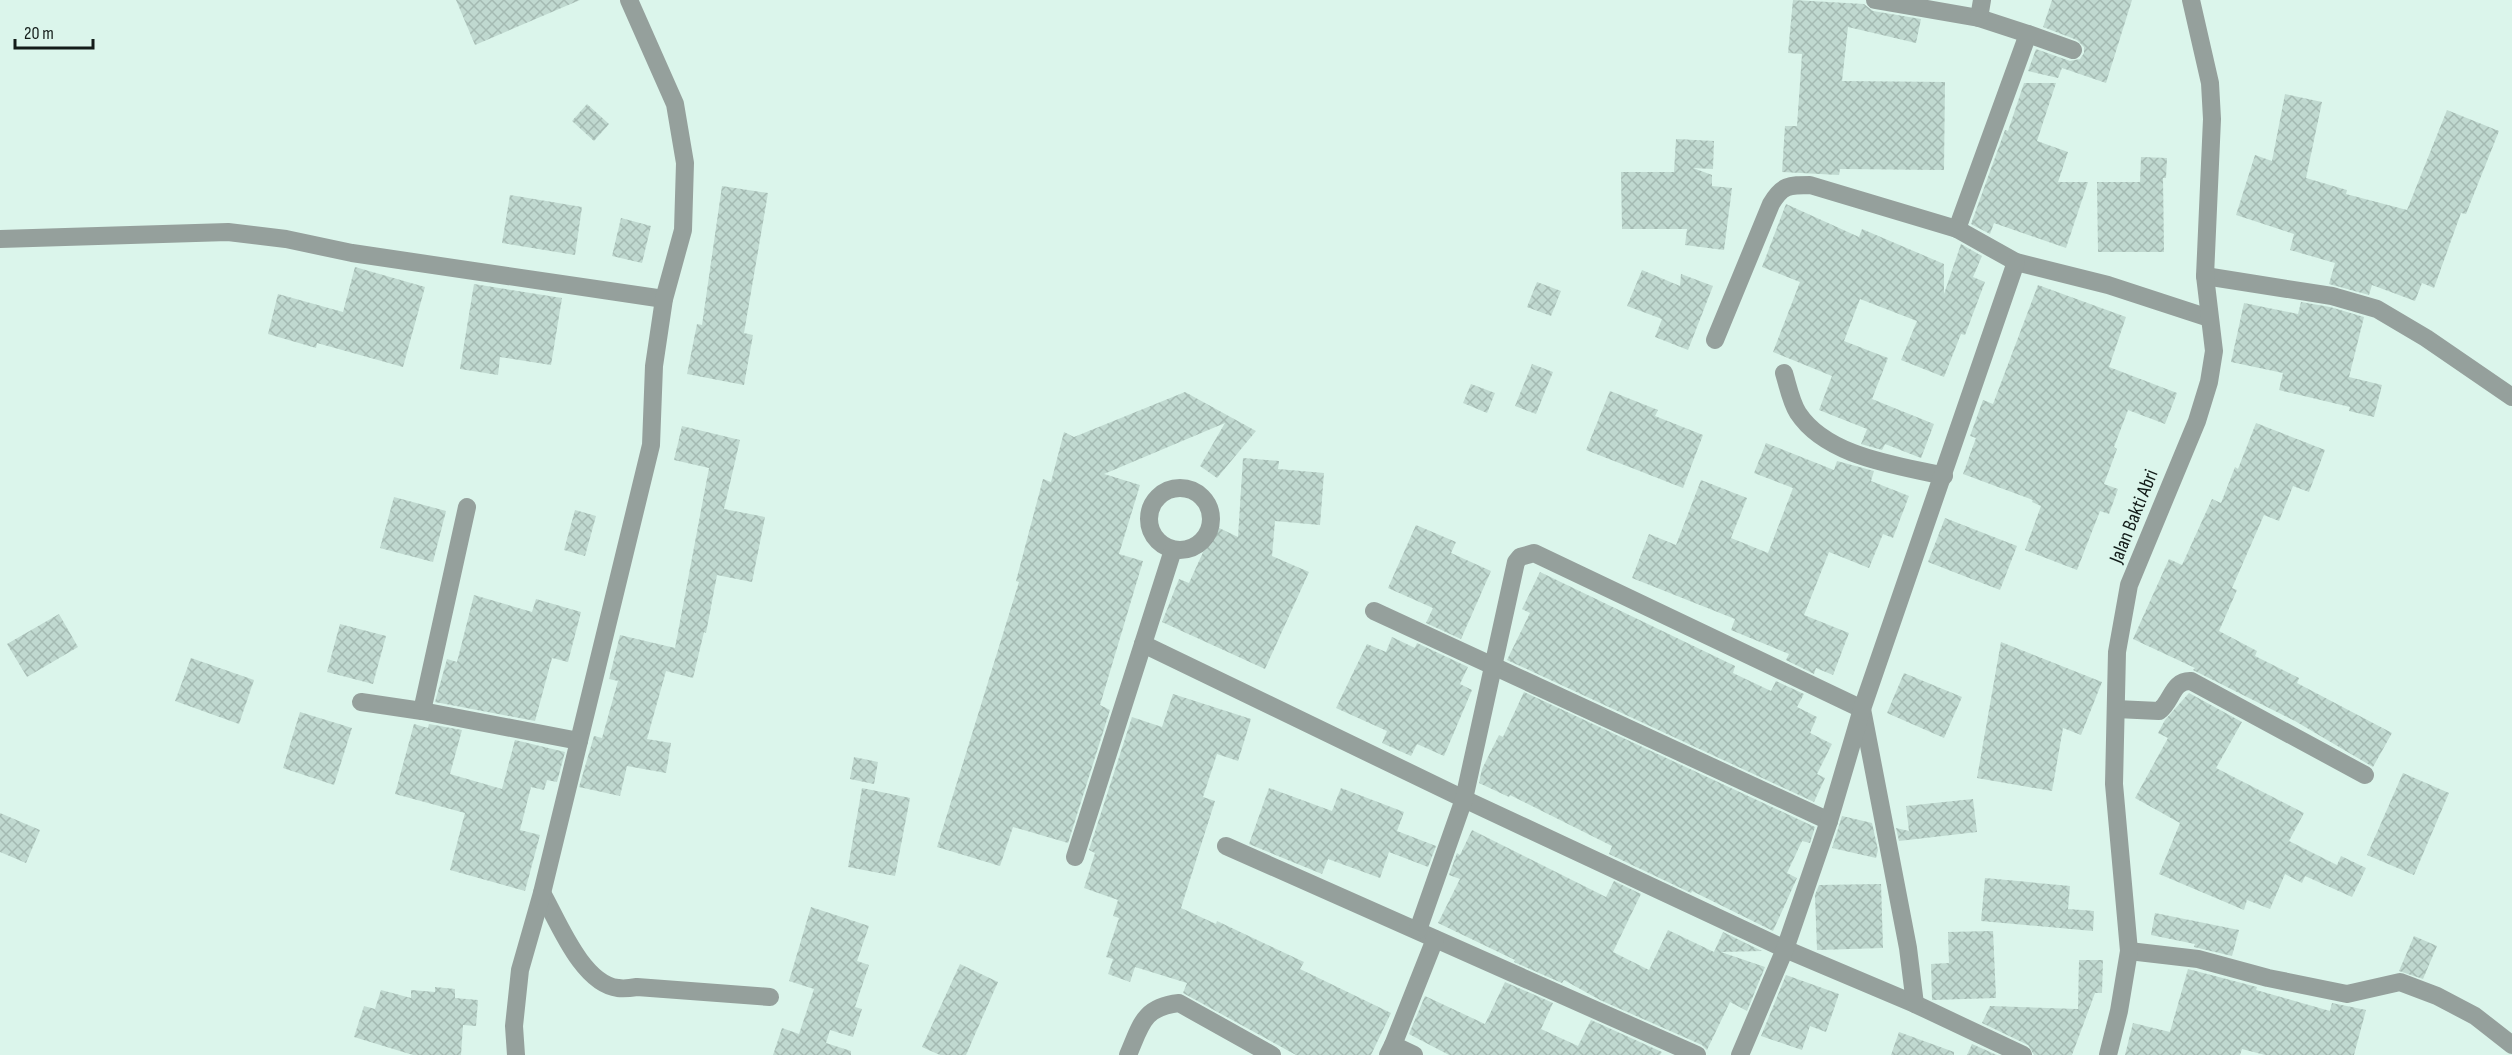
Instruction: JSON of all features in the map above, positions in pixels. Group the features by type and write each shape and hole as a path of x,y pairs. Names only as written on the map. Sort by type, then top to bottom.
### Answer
{"street":[{"path":"516,1055 514,1026 520,970 542,893 651,445 654,366 664,299 683,230 685,163 675,104 629,0"},
{"path":"1875,0 1980,9 2028,34 2073,50"},
{"name":"Jalan Bakti Abri","path":"2108,1055 2119,1011 2129,951 2114,784 2117,652 2129,585 2197,421 2209,382 2214,351 2205,276 2212,119 2210,83 2191,0"},
{"path":"1958,228 2028,34"},
{"path":"1715,340 1771,204 1779,191 1792,185 1810,185 1958,228 2016,262 2108,285 2209,318"},
{"path":"0,239 228,231 286,239 352,253 664,299"},
{"path":"1740,1055 1785,949 1829,821 1862,709 2016,262"},
{"path":"2205,276 2332,296 2377,309 2426,338 2512,397"},
{"path":"1784,373 1797,411 1822,438 1879,462 1944,476"},
{"path":"422,711 467,507"},
{"path":"1075,857 1173,550"},
{"path":"1418,930 1464,799 1516,562 1520,557 1534,553 1862,709"},
{"path":"1374,612 1829,821"},
{"path":"1143,644 1464,799 1785,949 1916,1004 2023,1055"},
{"path":"2116,709 2159,711 2177,685 2191,681 2365,775"},
{"path":"361,702 422,711 579,741"},
{"path":"1862,709 1908,948 1916,1004"},
{"path":"1226,846 1697,1055"},
{"path":"542,893 582,966 598,980 617,988 636,987 770,997"},
{"path":"1414,1055 1390,1050 1435,939"},
{"path":"2129,951 2198,959 2268,978 2347,994 2400,982 2437,996 2475,1016 2512,1045"},
{"path":"1128,1055 1143,1020 1151,1011 1162,1005 1179,1003 1272,1055"}],"building":[{"path":"456,0 580,0 475,45"},
{"path":"1793,0 1864,4 1873,11 1921,19 1916,43 1848,27 1842,81 1945,82 1944,170 1840,169 1839,175 1782,172 1785,126 1797,126 1802,54 1788,53"},
{"path":"2052,0 2132,0 2106,83 2062,68 2058,78 2028,71 2036,49 2070,61 2080,59 2084,53 2084,47 2077,40 2043,27"},
{"path":"2024,83 2056,83 2037,141 2068,152 2058,182 2088,182 2066,248 1994,223 1990,234 1971,224 2005,130 2008,131"},
{"path":"2285,94 2322,102 2306,178 2347,190 2346,194 2407,210 2447,110 2499,131 2466,214 2461,213 2434,288 2422,283 2415,301 2372,285 2369,295 2329,284 2335,263 2290,250 2294,234 2236,215 2255,155 2272,161"},
{"path":"587,104 609,124 594,141 572,121"},
{"path":"1676,139 1714,141 1713,169 1693,168 1712,175 1712,186 1732,188 1724,250 1685,245 1687,229 1622,229 1621,172 1674,172"},
{"path":"2141,157 2167,158 2166,178 2163,178 2164,252 2098,252 2097,182 2140,182"},
{"path":"722,186 768,193 744,333 753,335 744,385 687,374 697,324 702,325"},
{"path":"510,195 582,207 575,255 502,243"},
{"path":"1786,204 1859,237 1862,229 1944,264 1944,294 1961,244 1982,256 1973,277 1985,282 1965,335 1961,334 1944,377 1901,360 1917,321 1860,299 1844,341 1888,358 1872,399 1934,424 1921,458 1885,444 1882,450 1861,444 1867,429 1819,410 1832,376 1773,352 1800,282 1762,267"},
{"path":"621,218 651,226 642,263 612,256"},
{"path":"355,267 425,287 403,367 317,343 316,348 268,334 278,294 343,312"},
{"path":"1642,270 1680,286 1681,274 1713,286 1688,350 1655,337 1662,319 1627,306"},
{"path":"1537,282 1561,291 1551,316 1527,307"},
{"path":"474,284 562,298 551,365 500,357 498,375 460,369"},
{"path":"2038,285 2126,317 2109,367 2177,393 2165,424 2128,410 2114,447 2117,449 2104,484 2118,489 2109,514 2100,511 2077,570 2025,550 2041,506 2032,502 2033,500 1963,474 1976,438 1970,436 1983,400 1993,404"},
{"path":"2301,302 2330,307 2364,317 2349,377 2382,385 2374,417 2349,411 2350,407 2279,390 2283,373 2231,362 2244,303 2298,314"},
{"path":"1532,364 1553,372 1536,414 1515,406"},
{"path":"1471,384 1495,393 1487,413 1463,403"},
{"path":"1610,391 1658,410 1655,416 1703,435 1683,488 1586,450"},
{"path":"1185,392 1256,431 1217,478 1200,466 1225,423 1104,474 1140,485 1119,554 1143,561 1100,705 1110,710 1068,843 1013,827 1000,866 937,847 1019,582 1016,581 1043,479 1051,482 1064,432 1074,437"},
{"path":"2256,423 2325,450 2309,492 2293,486 2279,521 2264,515 2232,588 2237,590 2219,631 2257,651 2255,656 2299,678 2297,683 2392,733 2373,767 2295,721 2193,670 2195,668 2133,639 2169,559 2182,565 2212,499 2221,503 2235,467 2238,469"},
{"path":"682,426 740,440 724,509 765,517 752,582 717,575 706,633 704,632 693,678 666,671 647,739 671,743 666,773 627,766 620,796 579,787 594,736 602,738 618,681 609,679 620,635 675,648 709,468 674,460"},
{"path":"1766,443 1834,470 1837,461 1874,471 1871,481 1909,496 1893,538 1883,534 1869,568 1829,552 1804,615 1849,633 1833,675 1816,668 1814,674 1786,660 1789,654 1731,630 1735,619 1632,578 1649,534 1676,545 1701,480 1747,498 1731,538 1768,553 1793,488 1754,473"},
{"path":"1243,458 1279,461 1278,469 1324,473 1320,525 1275,521 1272,556 1309,572 1265,669 1162,622 1179,579 1189,583 1215,526 1238,537"},
{"path":"394,497 446,511 433,562 380,548"},
{"path":"575,510 596,516 585,556 564,550"},
{"path":"1945,518 2017,546 2000,590 1928,562"},
{"path":"1416,525 1456,542 1451,553 1491,571 1461,639 1426,623 1433,608 1388,588"},
{"path":"1540,572 1735,666 1733,673 1771,691 1776,681 1804,694 1797,707 1817,717 1810,733 1832,744 1817,774 1825,778 1814,802 1507,660 1530,613 1522,609"},
{"path":"474,595 532,612 536,599 581,612 568,662 552,658 535,721 435,702 447,659 457,662"},
{"path":"59,614 78,647 27,677 7,644"},
{"path":"340,624 386,636 373,684 327,672"},
{"path":"1392,637 1415,648 1417,643 1468,667 1460,684 1472,690 1444,756 1417,744 1411,756 1382,743 1387,731 1336,708 1367,644 1386,652"},
{"path":"2001,642 2102,682 2081,735 2063,728 2052,791 1977,778"},
{"path":"191,658 254,680 239,724 175,701"},
{"path":"1904,673 1962,697 1944,738 1887,713"},
{"path":"1524,692 1815,827 1810,843 1802,841 1787,873 1797,878 1773,931 1609,854 1612,846 1510,795 1509,797 1479,783 1482,769 1499,735 1503,737"},
{"path":"2189,693 2242,722 2216,768 2304,813 2289,841 2337,865 2341,856 2366,868 2352,897 2305,876 2302,883 2285,874 2270,909 2247,900 2244,910 2159,874 2180,823 2135,798 2168,738 2158,733 2165,720"},
{"path":"1173,694 1251,719 1238,761 1217,754 1203,797 1215,801 1181,908 1216,924 1217,921 1304,962 1300,969 1391,1013 1371,1055 1296,1055 1183,993 1187,983 1135,967 1130,982 1108,974 1113,959 1106,957 1119,918 1113,916 1118,900 1084,888 1095,853 1089,850 1132,717 1162,727"},
{"path":"300,712 352,728 334,785 283,768"},
{"path":"414,724 428,728 429,724 462,730 450,774 502,789 515,740 565,752 557,782 547,780 544,790 531,787 520,830 540,835 525,891 450,870 465,813 395,794"},
{"path":"854,757 878,762 874,784 850,779"},
{"path":"2403,773 2449,793 2414,875 2367,855"},
{"path":"862,788 910,798 895,876 848,867"},
{"path":"1269,788 1332,811 1341,788 1404,812 1397,831 1436,846 1428,867 1389,852 1380,878 1328,859 1322,874 1249,844"},
{"path":"1973,799 1977,832 1899,841 1896,828 1909,831 1906,806"},
{"path":"0,813 40,830 26,863 0,852"},
{"path":"1842,816 1872,823 1878,850 1876,858 1832,848"},
{"path":"1472,830 1606,897 1614,881 1641,894 1613,952 1649,970 1668,930 1714,952 1723,932 1762,951 1721,952 1765,967 1747,1011 1730,1002 1707,1050 1702,1045 1600,1000 1564,980 1562,983 1514,962 1515,960 1438,923 1460,879 1449,875 1457,853 1460,855"},
{"path":"1985,878 2070,886 2068,909 2094,911 2093,931 1981,921"},
{"path":"1881,884 1883,948 1817,950 1815,895 1819,885"},
{"path":"811,907 869,926 857,961 869,965 855,1007 862,1009 853,1037 830,1030 826,1043 851,1051 851,1055 773,1055 782,1028 799,1034 814,989 789,981"},
{"path":"2155,913 2239,930 2232,956 2194,947 2195,944 2151,935"},
{"path":"1993,931 1996,998 1932,1000 1931,964 1949,963 1948,932"},
{"path":"2414,936 2437,946 2423,979 2399,971"},
{"path":"2079,960 2103,960 2102,993 2095,993 2072,1055 2034,1055 2028,1045 1982,1023 1990,1006 2078,1009"},
{"path":"960,964 998,982 966,1055 940,1055 922,1047"},
{"path":"2188,969 2257,987 2256,990 2330,1011 2332,1003 2366,1010 2354,1055 2265,1055 2242,1049 2240,1055 2125,1055 2133,1023 2170,1032"},
{"path":"1786,975 1839,994 1826,1032 1810,1026 1802,1050 1761,1036"},
{"path":"1505,982 1553,1003 1541,1029 1578,1046 1591,1020 1662,1052 1660,1055 1449,1055 1409,1034 1425,996 1485,1024"},
{"path":"435,987 455,989 455,998 478,1000 476,1026 463,1025 461,1055 413,1055 354,1037 364,1006 375,1009 381,990 411,998 411,990 435,992"},
{"path":"1899,1032 1954,1052 1954,1055 1891,1055"},
{"path":"1972,1044 1997,1055 1967,1055"}]}
